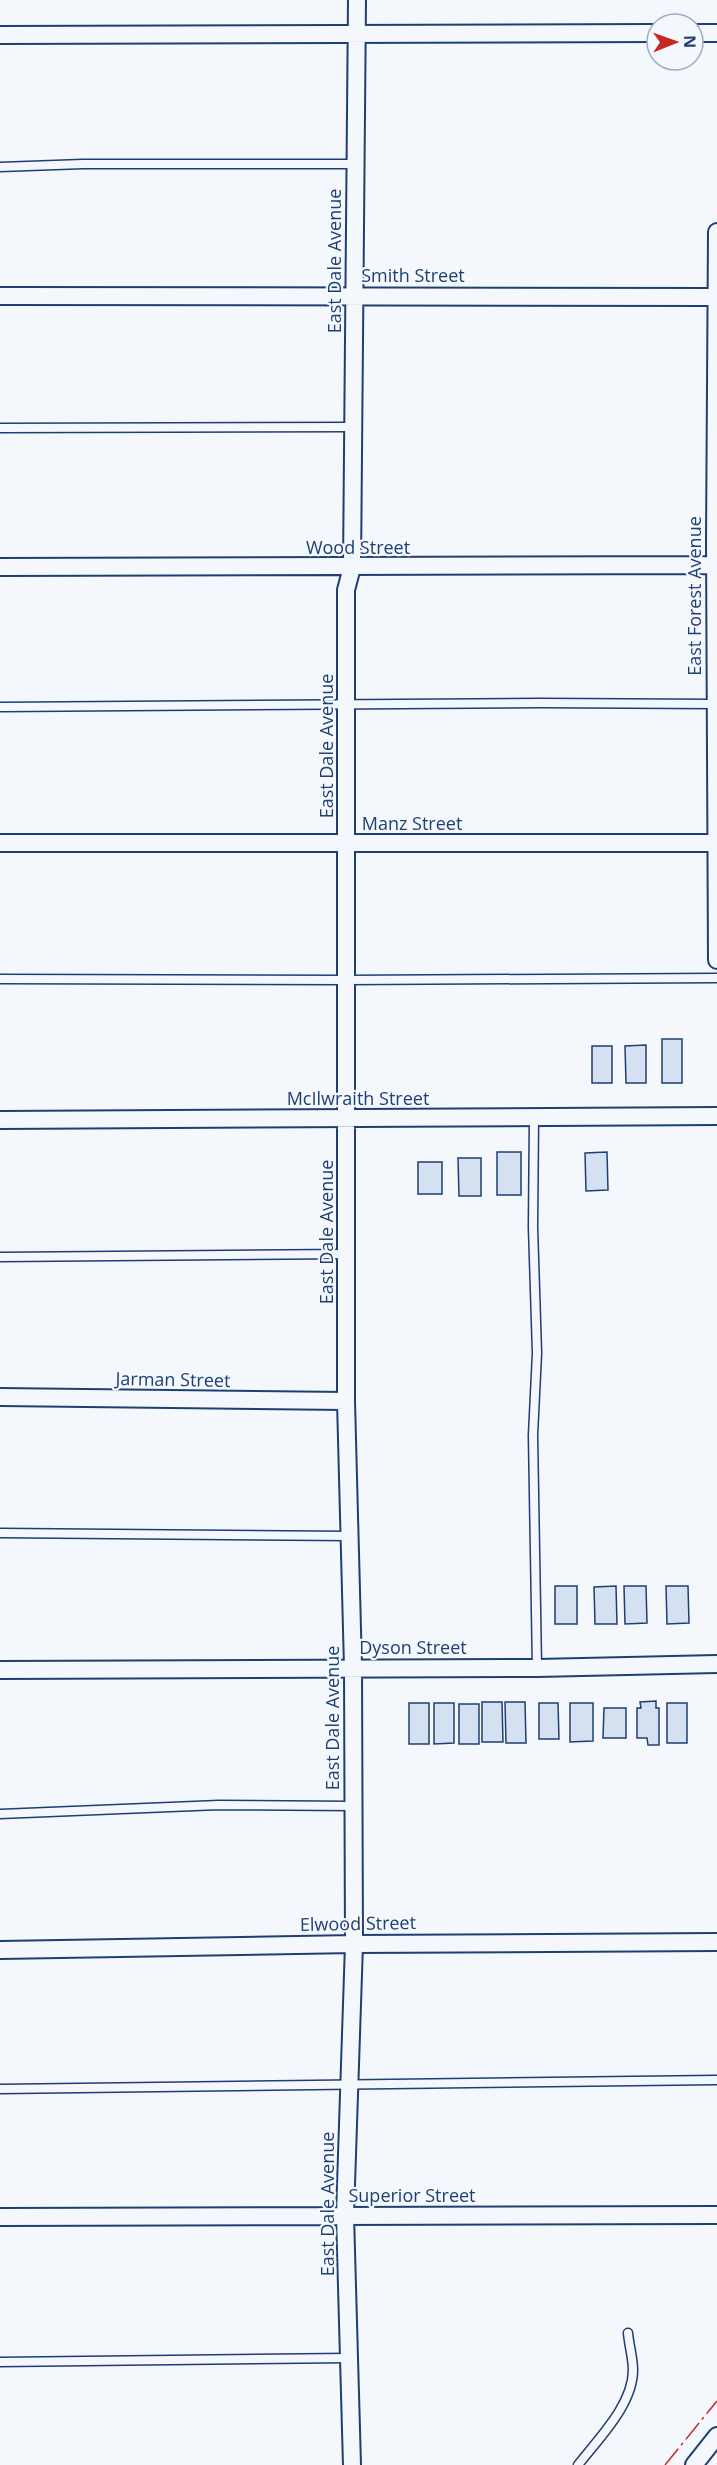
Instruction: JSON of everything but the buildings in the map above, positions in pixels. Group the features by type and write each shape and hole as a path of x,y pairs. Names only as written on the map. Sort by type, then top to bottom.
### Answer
{"street":[{"name":"East Dale Avenue","path":"352,2465 345,2215 354,1944 353,1668 346,1401 346,590 352,567 357,0"},
{"path":"0,35 645,33"},
{"name":"East Forest Avenue","path":"717,232 715,704 717,960"},
{"name":"Smith Street","path":"0,296 717,297"},
{"name":"Wood Street","path":"0,567 716,565"},
{"name":"Manz Street","path":"0,843 716,843"},
{"name":"McIlwraith Street","path":"0,1120 717,1116"},
{"name":"Jarman Street","path":"0,1397 346,1401"},
{"name":"Dyson Street","path":"0,1670 537,1668 717,1664"},
{"name":"Elwood Street","path":"0,1950 354,1944 717,1942"},
{"name":"Superior Street","path":"0,2217 717,2215"},
{"path":"694,2465 717,2436"}],"lane":[{"path":"0,167 83,164 356,164"},
{"path":"0,428 353,427"},
{"path":"0,707 715,704"},
{"path":"0,979 717,978"},
{"path":"534,1116 533,1227 537,1353 532,1435 537,1668"},
{"path":"0,1257 347,1254"},
{"path":"0,1533 350,1536"},
{"path":"0,1814 219,1805 353,1806"},
{"path":"0,2089 717,2079"},
{"path":"578,2465 621,2407 630,2386 633,2370 628,2333"},
{"path":"0,2362 349,2358"}],"power":[{"path":"665,2465 717,2401"}]}
